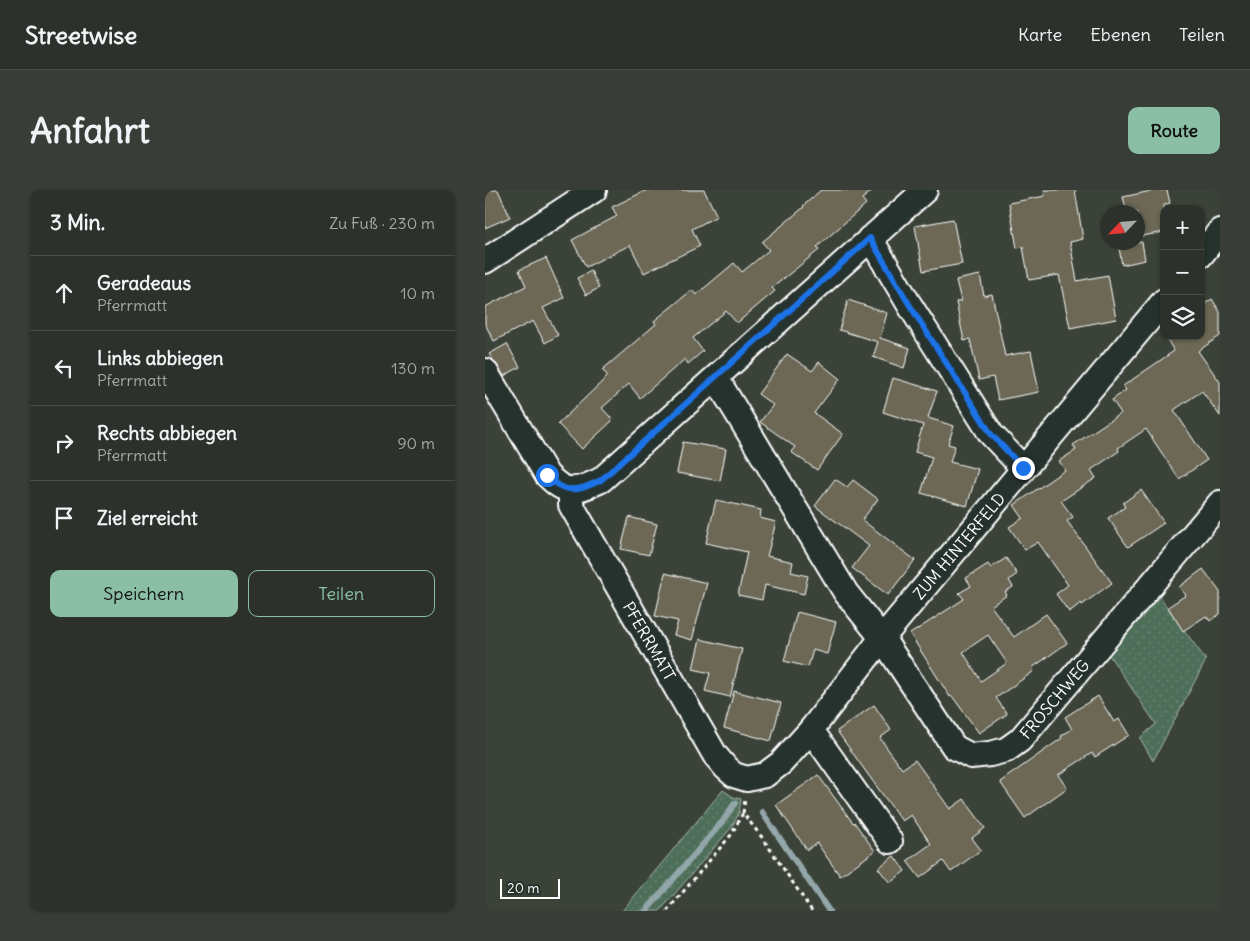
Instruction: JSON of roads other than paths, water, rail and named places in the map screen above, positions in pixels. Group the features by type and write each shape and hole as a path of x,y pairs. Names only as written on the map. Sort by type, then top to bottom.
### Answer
{"street":[{"path":"485,261 594,190"},
{"path":"485,371 547,475 560,486 571,490 585,487 601,480 925,190"},
{"path":"1205,250 1220,231"},
{"path":"870,238 991,434 1023,468"},
{"name":"ZUM HINTERFELD","path":"747,779 765,775 781,763 811,730 881,638 1160,306"},
{"path":"716,378 846,593 881,638"},
{"name":"PFERRMATT","path":"571,490 571,505 715,755 734,775 747,779"},
{"name":"FROSCHWEG","path":"881,638 955,747 971,756 1006,750 1020,740 1220,503"},
{"path":"811,730 890,841"}],"waterway":[{"path":"646,911 723,821 735,803"},
{"path":"762,812 829,911"}]}
